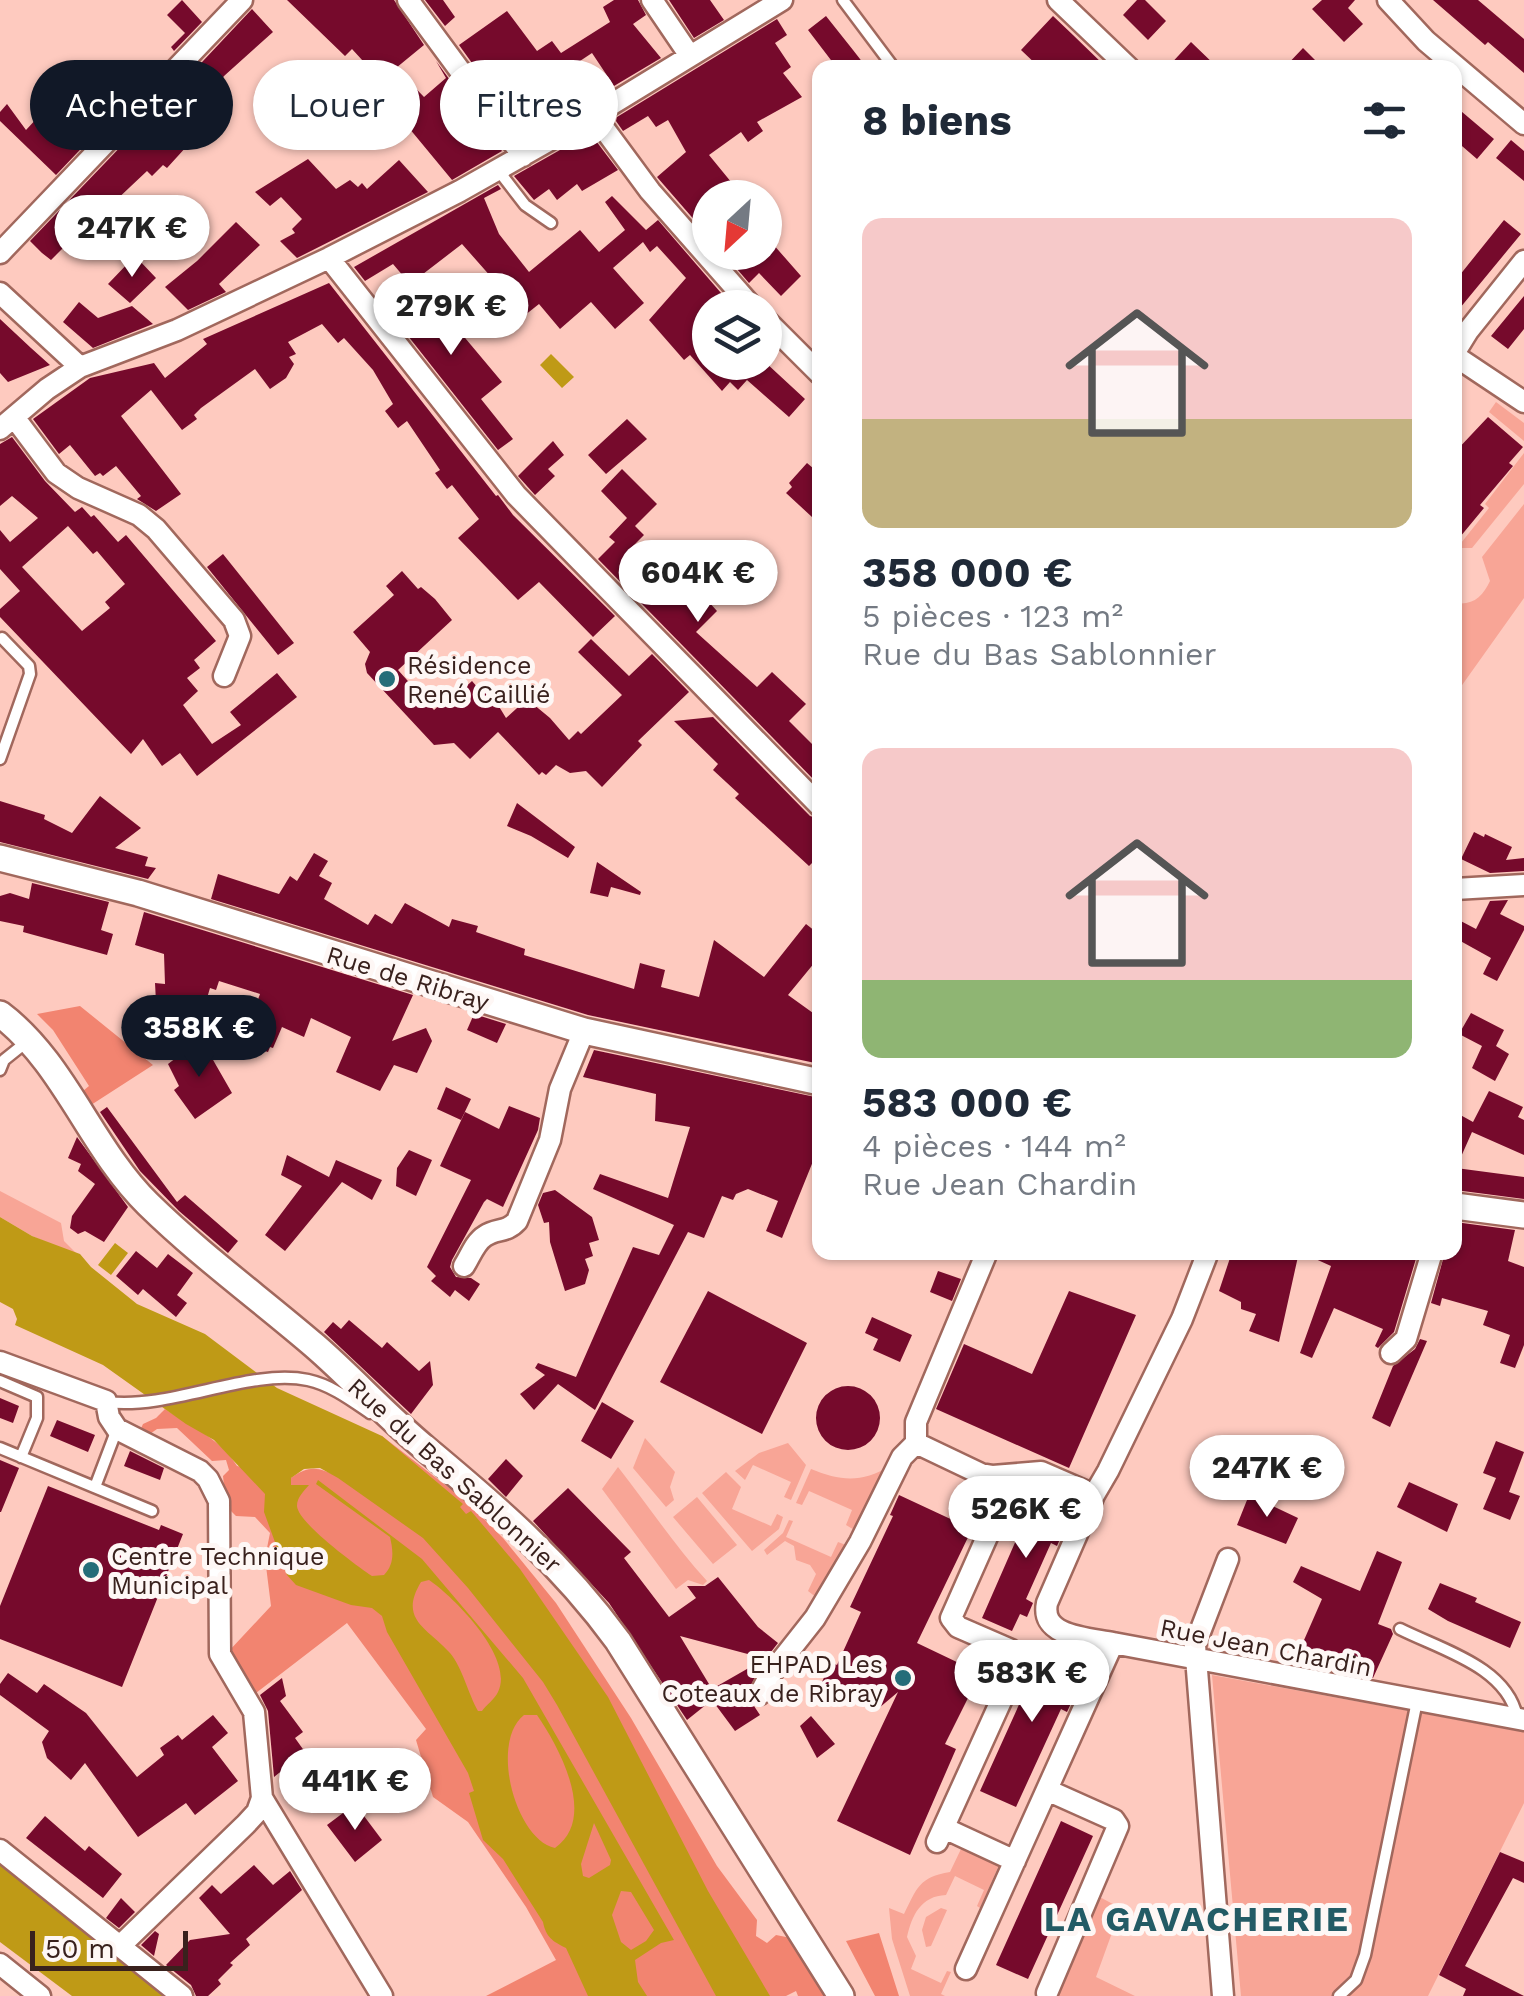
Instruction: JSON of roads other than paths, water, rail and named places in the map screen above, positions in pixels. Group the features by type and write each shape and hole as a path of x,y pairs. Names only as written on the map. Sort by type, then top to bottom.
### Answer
{"street":[{"path":"0,253 242,0"},
{"path":"408,0 523,156"},
{"path":"652,0 690,56"},
{"path":"618,100 782,0"},
{"path":"1058,0 1120,60"},
{"path":"1388,0 1448,60"},
{"path":"1462,71 1524,124"},
{"path":"618,148 650,191 738,290"},
{"path":"224,676 240,636 234,620 156,529 139,514 78,488 56,472 7,423 80,367 178,330 330,258 533,150"},
{"path":"330,258 516,496 812,798"},
{"path":"1462,342 1524,261"},
{"path":"0,293 80,367"},
{"path":"782,336 812,366"},
{"path":"1462,359 1524,402"},
{"name":"Rue de Ribray","path":"0,858 138,893 584,1031 812,1080"},
{"path":"1462,889 1524,885"},
{"name":"Rue du Bas Sablonnier","path":"0,1014 30,1040 102,1148 144,1200 521,1529 597,1612 841,1996"},
{"path":"464,1266 480,1239 507,1230 517,1221 550,1140 560,1089 584,1031"},
{"path":"1462,1207 1524,1215"},
{"path":"760,1694 770,1674 815,1618 860,1542 902,1456 916,1443 916,1422 984,1260"},
{"name":"Rue Jean Chardin","path":"1205,1260 1182,1319 1094,1494 1047,1602 1045,1616 1049,1624 1064,1632 1113,1643 1521,1719"},
{"path":"1391,1353 1406,1339 1430,1260"},
{"path":"0,1362 106,1402 116,1429 190,1464 208,1480 220,1512 220,1654 254,1712 262,1798 257,1812 246,1824 120,1946"},
{"path":"916,1443 981,1474 1041,1472 1094,1494"},
{"path":"1009,1475 1006,1494 952,1618 958,1627 1010,1650 1016,1655 1016,1668 940,1835 1014,1861"},
{"path":"1223,1996 1195,1645 1228,1559"},
{"path":"966,1969 1113,1643"},
{"path":"1047,1790 1114,1820 1118,1826 1047,1993"},
{"path":"262,1798 382,1996"},
{"path":"0,1850 182,1996"},
{"path":"0,1964 40,1996"}],"lane":[{"path":"843,0 888,60"},
{"path":"498,170 525,206 551,223"},
{"path":"0,759 30,674 29,666 2,638"},
{"path":"0,1070 4,1060 30,1040"},
{"path":"106,1402 141,1403 294,1378 330,1388 370,1413 383,1410"},
{"path":"0,1381 36,1397 37,1418 22,1457"},
{"path":"94,1487 116,1429"},
{"path":"0,1448 152,1511"},
{"path":"1400,1629 1491,1675 1510,1695 1521,1719"},
{"path":"1339,1996 1356,1980 1364,1955 1417,1701"}],"place":[{"name":"Résidence René Caillié","path":"387,679"},
{"name":"Centre Technique Municipal","path":"91,1570"},
{"name":"EHPAD Les Coteaux de Ribray","path":"903,1678"}],"district":[{"name":"LA GAVACHERIE","path":"1197,1919"}]}
